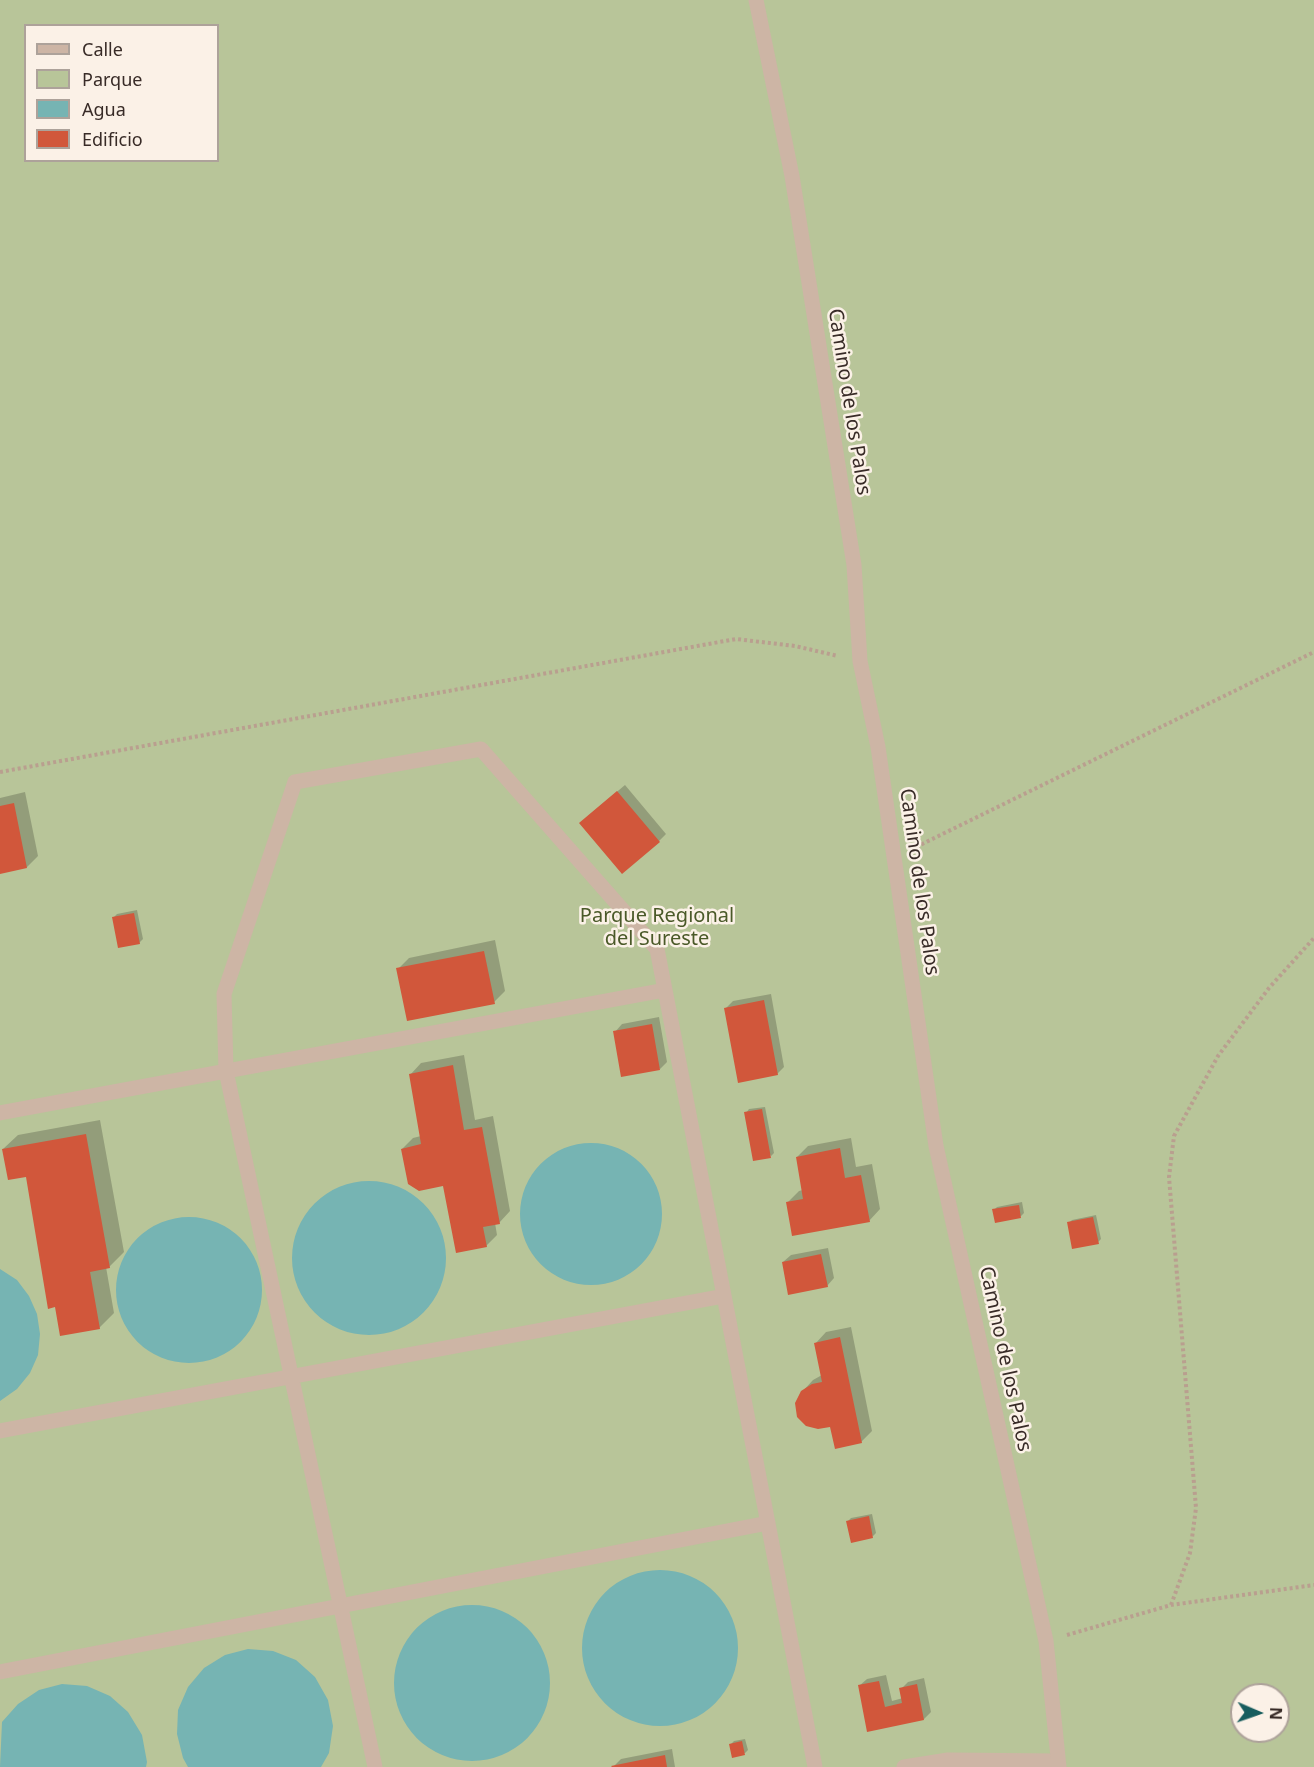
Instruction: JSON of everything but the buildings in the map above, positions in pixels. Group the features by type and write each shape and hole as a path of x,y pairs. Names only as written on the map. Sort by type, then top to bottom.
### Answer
{"street":[{"name":"Camino de los Palos","path":"756,0 792,176 854,565 860,661 879,747 936,1146 1047,1641 1058,1764"},
{"path":"375,1767 226,1071 224,994 295,782 481,749 657,949 815,1767"},
{"path":"0,1113 665,990"},
{"path":"0,1431 724,1296"},
{"path":"0,1672 768,1523"},
{"path":"904,1767 948,1760 1058,1764"}],"path":[{"path":"0,772 736,639 795,646 860,661"},
{"path":"896,857 1314,652"},
{"path":"1171,1605 1190,1553 1196,1508 1168,1177 1174,1136 1218,1056 1269,988 1314,938"},
{"path":"1047,1641 1171,1605 1314,1585"}],"green space":[{"name":"Parque Regional del Sureste","path":"0,0 1314,0 1314,1767 0,1767"}],"water":[{"path":"591,1143 618,1148 641,1164 657,1187 662,1214 657,1241 641,1264 618,1280 591,1285 564,1280 541,1264 525,1241 520,1214 525,1187 541,1164 564,1148"},
{"path":"369,1181 398,1187 412,1194 423,1204 433,1215 440,1229 446,1258 440,1287 433,1301 423,1312 412,1322 398,1329 369,1335 340,1329 326,1322 315,1312 305,1301 298,1287 292,1258 298,1229 305,1215 315,1204 326,1194 340,1187"},
{"path":"189,1217 217,1222 241,1238 257,1262 262,1290 257,1318 241,1342 217,1358 189,1363 161,1358 137,1342 121,1318 116,1290 121,1262 137,1238 161,1222"},
{"path":"0,1269 17,1280 29,1296 37,1314 40,1334 38,1355 30,1373 17,1389 0,1401"},
{"path":"660,1570 690,1576 715,1593 732,1618 738,1648 732,1678 715,1703 690,1720 660,1726 630,1720 605,1703 588,1678 582,1648 588,1618 605,1593 630,1576"},
{"path":"472,1605 502,1611 527,1628 544,1653 550,1683 544,1713 527,1738 502,1755 472,1761 442,1755 417,1738 400,1713 394,1683 400,1653 417,1628 442,1611"},
{"path":"248,1649 273,1651 296,1660 315,1677 328,1700 333,1726 329,1753 321,1767 188,1767 183,1758 177,1734 178,1710 188,1687 204,1668 225,1655"},
{"path":"62,1684 87,1686 110,1696 128,1712 142,1735 146,1767 0,1767 2,1722 18,1704 39,1690"}]}
